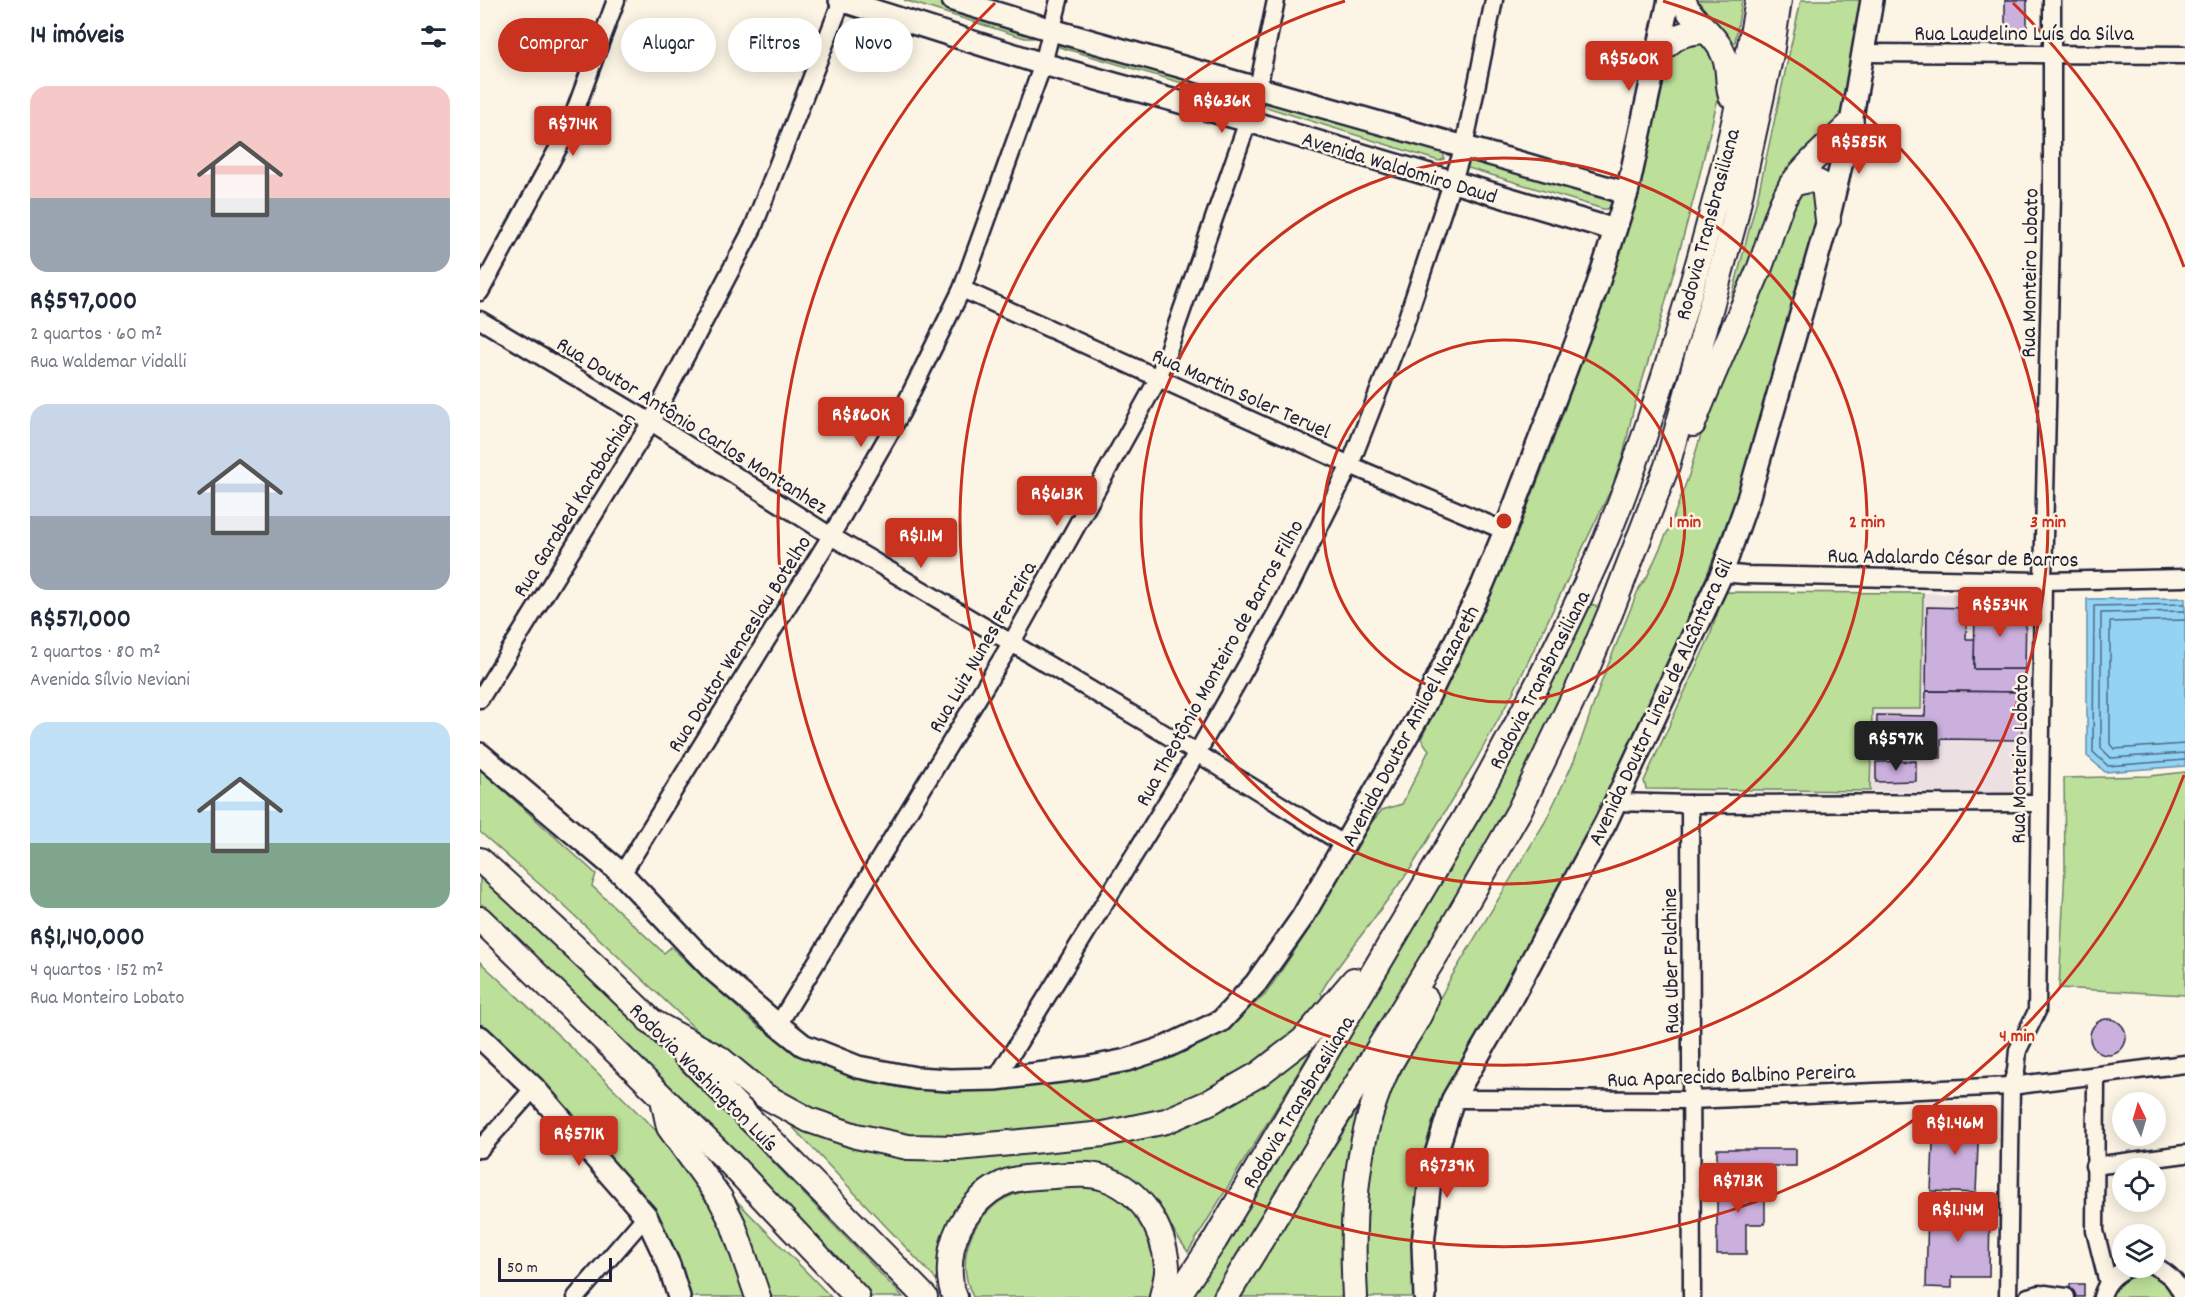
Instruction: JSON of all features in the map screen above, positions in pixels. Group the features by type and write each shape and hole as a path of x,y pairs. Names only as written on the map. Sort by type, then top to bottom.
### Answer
{"highway":[{"path":"1683,0 1688,12 1721,48 1729,67 1729,89 1735,113"},
{"name":"Rodovia Transbrasiliana","path":"1176,1297 1215,1240 1480,792 1516,727 1600,553 1639,454 1684,310 1715,201 1752,39 1758,0"},
{"name":"Rodovia Transbrasiliana","path":"1226,1297 1442,945 1520,811 1583,678 1667,465 1734,223 1771,54 1779,0"},
{"path":"1658,53 1668,43 1687,32 1707,31"},
{"path":"1667,465 1686,445 1713,372 1746,301 1791,185 1797,176 1851,123"},
{"path":"1791,185 1809,179 1824,186 1828,220"},
{"name":"Rodovia Washington Luís","path":"480,860 548,921 649,1020 925,1297"},
{"name":"Rodovia Washington Luís","path":"480,919 725,1158 857,1297"},
{"path":"649,1020 718,1058 765,1096 800,1115 856,1136 908,1147 958,1148 1030,1143 1104,1134 1166,1121 1210,1102 1259,1074 1303,1040 1343,995 1372,957 1393,939"},
{"path":"1355,1297 1353,1230 1355,1186 1365,1134 1384,1075 1424,1006 1442,945"},
{"path":"663,1099 669,1127 720,1198 733,1224 758,1297"},
{"path":"955,1297 951,1288 949,1262 954,1238 966,1214 984,1196 1008,1181 1079,1174 1104,1178 1128,1191 1149,1213 1163,1240 1168,1268 1162,1297"}],"main road":[{"name":"Avenida Waldomiro Daud","path":"841,0 1043,64 1248,121 1615,230"},
{"name":"Avenida Waldomiro Daud","path":"953,0 1627,193"},
{"name":"Avenida Doutor Aniloel Nazareth","path":"480,754 622,874 712,969 778,1025 803,1044 858,1067 916,1078 950,1080 996,1078 1086,1068 1127,1060 1166,1047 1221,1021 1256,983 1302,918 1422,710 1482,586 1596,290 1627,193 1670,0"},
{"name":"Avenida Doutor Lineu de Alcântara Gil","path":"1425,1297 1423,1244 1431,1170 1453,1099 1516,988 1615,802 1722,573 1748,499 1828,220 1851,123 1872,0"},
{"path":"480,1037 534,1088 646,1216 669,1265 679,1297"}],"street":[{"path":"480,292 568,130 616,0"},
{"name":"Rua Garabed Karabachian","path":"480,699 651,422 753,228 841,0"},
{"name":"Rua Doutor Wenceslau Botelho","path":"622,874 831,536 901,413 962,289 1043,64 1059,0"},
{"name":"Rua Luiz Nunes Ferreira","path":"778,1025 1012,642 1158,380 1248,121 1258,88 1276,0"},
{"name":"Rua Theotônio Monteiro de Barros Filho","path":"996,1078 1197,753 1277,612 1350,465 1406,321 1464,147 1494,0"},
{"name":"Rua Monteiro Lobato","path":"2008,1297 2011,1086 2016,1071 2018,1050 2037,1011 2043,581 2052,195 2052,0"},
{"name":"Rua Laudelino Luís da Silva","path":"1863,53 2185,55"},
{"name":"Rua Martin Soler Teruel","path":"962,289 1158,380 1505,531"},
{"name":"Rua Doutor Antônio Carlos Montanhez","path":"480,320 651,422 831,536 1197,753 1345,845"},
{"name":"Rua Adalardo César de Barros","path":"1722,573 2043,581 2185,578"},
{"path":"1615,802 1690,804 2039,803"},
{"name":"Rua Uber Folchine","path":"1690,804 1693,1077 1691,1100 1693,1123 1692,1297"},
{"name":"Rua Aparecido Balbino Pereira","path":"1453,1099 1691,1100 2011,1086 2185,1064"},
{"path":"2096,1076 2095,1231 2103,1262 2104,1291"},
{"path":"480,1149 534,1088"},
{"path":"2094,1166 2185,1154"},
{"path":"576,1297 646,1216"},
{"path":"2103,1262 2112,1264"},
{"path":"2166,1272 2183,1291"},
{"path":"2086,1297 2104,1291 2116,1278"},
{"path":"2040,1296 2066,1297"}],"shaded area":[{"path":"1923,593 2026,595 2031,600 2030,784 2024,791 2017,793 1870,791 1872,708 1921,709"}],"green space":[{"path":"904,0 935,0 1030,28 1035,33 1033,38 1025,38"},
{"path":"1694,0 1742,0 1735,42 1732,45"},
{"path":"1801,0 1864,0 1843,118 1727,316 1758,195"},
{"path":"1695,37 1714,51 1721,82 1696,190 1613,485 1514,691 1475,762 1411,868 1329,979 1321,992 1323,998 1293,1034 1213,1094 1107,1127 908,1143 815,1116 722,1054 561,903 480,832 480,769 596,874 592,886 664,953 671,947 758,1026 810,1061 857,1078 901,1088 947,1092 1038,1084 1225,1028 1265,995 1305,935 1371,823 1382,810 1402,804 1429,750 1421,739 1506,560 1545,463 1612,276 1636,198 1670,56"},
{"path":"1060,42 1239,91 1237,97 1230,97 1059,47"},
{"path":"1260,100 1440,149 1444,154 1444,159 1439,161 1260,105"},
{"path":"1470,160 1609,200 1612,204 1608,209 1603,209 1465,167 1466,162"},
{"path":"1806,187 1825,199 1742,482 1707,575 1602,806 1545,917 1453,1077 1432,1123 1420,1176 1415,1212 1413,1250 1416,1297 1363,1297 1360,1230 1376,1133 1389,1095 1450,979 1545,822 1574,761 1602,680 1639,588 1647,577 1670,526 1702,431 1796,196"},
{"path":"1724,592 1923,593 1921,709 1872,709 1870,791 1646,789 1644,781 1710,636"},
{"path":"1591,604 1601,608 1538,756 1453,908 1214,1297 1188,1297 1441,882 1509,764"},
{"path":"2185,772 2185,995 2059,988 2065,867 2064,778 2150,776"},
{"path":"480,874 548,937 753,1141 903,1297 872,1297 606,1026 480,903"},
{"path":"480,962 590,1065 683,1160 694,1174 721,1225 745,1297 690,1297 682,1271 513,1054 480,1024"},
{"path":"1319,1038 1188,1252 1147,1192 1083,1164 1044,1163 1008,1170 972,1194 943,1287 785,1119 884,1152 1146,1134"},
{"path":"1370,1089 1351,1297 1241,1297"},
{"path":"1052,1184 1092,1185 1117,1196 1137,1211 1153,1237 1160,1272 1151,1297 973,1297 968,1284 966,1258 968,1245 979,1222 999,1202 1018,1193"},
{"path":"727,1191 831,1297 767,1297"},
{"path":"2126,1278 2158,1278 2174,1297 2110,1297"}],"water":[{"path":"2185,598 2185,766 2105,772 2087,756 2087,599"}],"building":[{"path":"2005,0 2027,0 2027,31 2005,31"},
{"path":"1927,607 1967,608 1966,639 1975,639 1974,669 2025,669 2025,692 1926,691"},
{"path":"1975,608 2026,608 2025,669 1974,669"},
{"path":"1926,691 2022,692 2022,740 1941,739 1941,758 1876,757 1877,715 1925,716"},
{"path":"1916,761 1916,781 1876,782 1876,762"},
{"path":"2108,1019 2121,1024 2126,1037 2121,1050 2108,1055 2095,1050 2090,1037 2095,1024"},
{"path":"1934,1119 1979,1121 1976,1193 1931,1191"},
{"path":"1717,1149 1796,1149 1796,1166 1717,1166"},
{"path":"1717,1183 1765,1183 1765,1224 1746,1224 1746,1254 1717,1254"},
{"path":"1951,1202 1990,1203 1989,1277 1952,1277 1952,1288 1926,1287 1928,1208 1950,1208"},
{"path":"2070,1284 2084,1284 2084,1297 2070,1297"}]}
